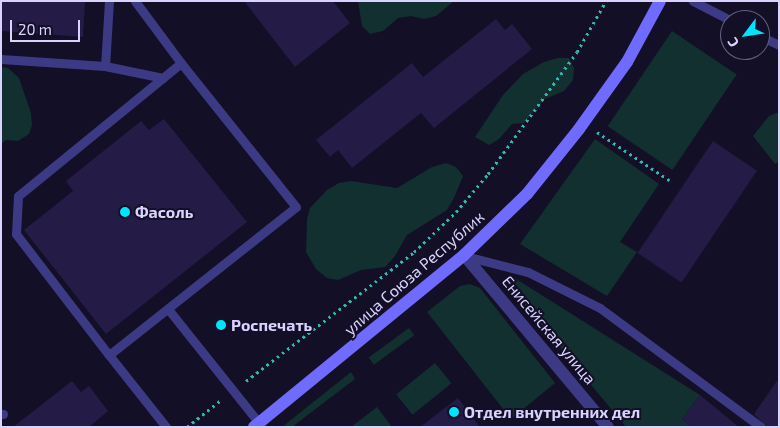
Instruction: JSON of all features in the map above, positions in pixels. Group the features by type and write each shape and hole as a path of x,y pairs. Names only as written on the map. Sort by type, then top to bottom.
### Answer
{"street":[{"name":"улица Союза Республик","path":"256,425 464,256 527,194 584,123 626,62 660,1"},
{"name":"Енисейская улица","path":"464,256 608,427"}],"lane":[{"path":"105,66 109,1"},
{"path":"109,355 296,207 181,64 135,1"},
{"path":"693,1 720,15"},
{"path":"1,59 105,66 163,78"},
{"path":"166,427 16,234 18,196 181,64"},
{"path":"464,256 528,272 600,308 761,427"},
{"path":"168,309 233,391 256,425"}],"path":[{"path":"187,427 414,252 456,212 488,174 577,52 606,1"},
{"path":"584,123 669,180"}],"green space":[{"path":"358,1 454,1 436,16 424,19 411,16 398,18 383,31 370,34 362,26"},
{"path":"672,31 737,75 672,170 608,126"},
{"path":"558,58 569,58 574,68 573,80 564,91 545,99 524,123 512,124 499,139 489,145 475,137 503,95 523,74 544,62"},
{"path":"1,67 8,68 19,78 31,113 32,125 29,134 18,141 6,140 1,144"},
{"path":"779,112 779,162 775,164 753,136 769,116"},
{"path":"595,139 659,184 620,242 637,252 607,296 520,244"},
{"path":"446,163 456,167 463,176 447,210 407,235 395,256 385,267 361,270 338,280 327,278 316,269 306,252 307,219 310,208 327,190 339,183 351,181 397,188 432,167"},
{"path":"513,277 700,395 682,419 691,427 626,427 507,283"},
{"path":"470,284 480,288 555,383 511,419 427,312 460,286"},
{"path":"409,328 414,335 374,365 369,357"},
{"path":"435,363 451,383 413,415 396,394"},
{"path":"351,372 355,379 292,427 282,427"},
{"path":"377,407 392,427 351,427"}],"building":[{"path":"1,1 85,1 83,37 1,31"},
{"path":"244,1 333,1 350,23 295,67"},
{"path":"496,19 505,30 512,24 532,49 434,128 421,113 352,168 338,150 330,157 316,140 412,63 423,77"},
{"path":"164,119 247,222 106,334 24,230 73,191 66,181 141,121 149,130"},
{"path":"713,141 757,171 681,283 638,253"},
{"path":"779,378 779,427 767,427 754,414"},
{"path":"72,381 81,392 89,386 108,411 89,427 13,427"},
{"path":"700,395 739,427 691,427 682,419"},
{"name":"Отдел внутренних дел","path":"458,398 480,427 420,427"}],"place":[{"name":"Фасоль","path":"125,212"},
{"name":"Роспечать","path":"221,325"},
{"name":"Отдел внутренних дел","path":"454,412"}]}
